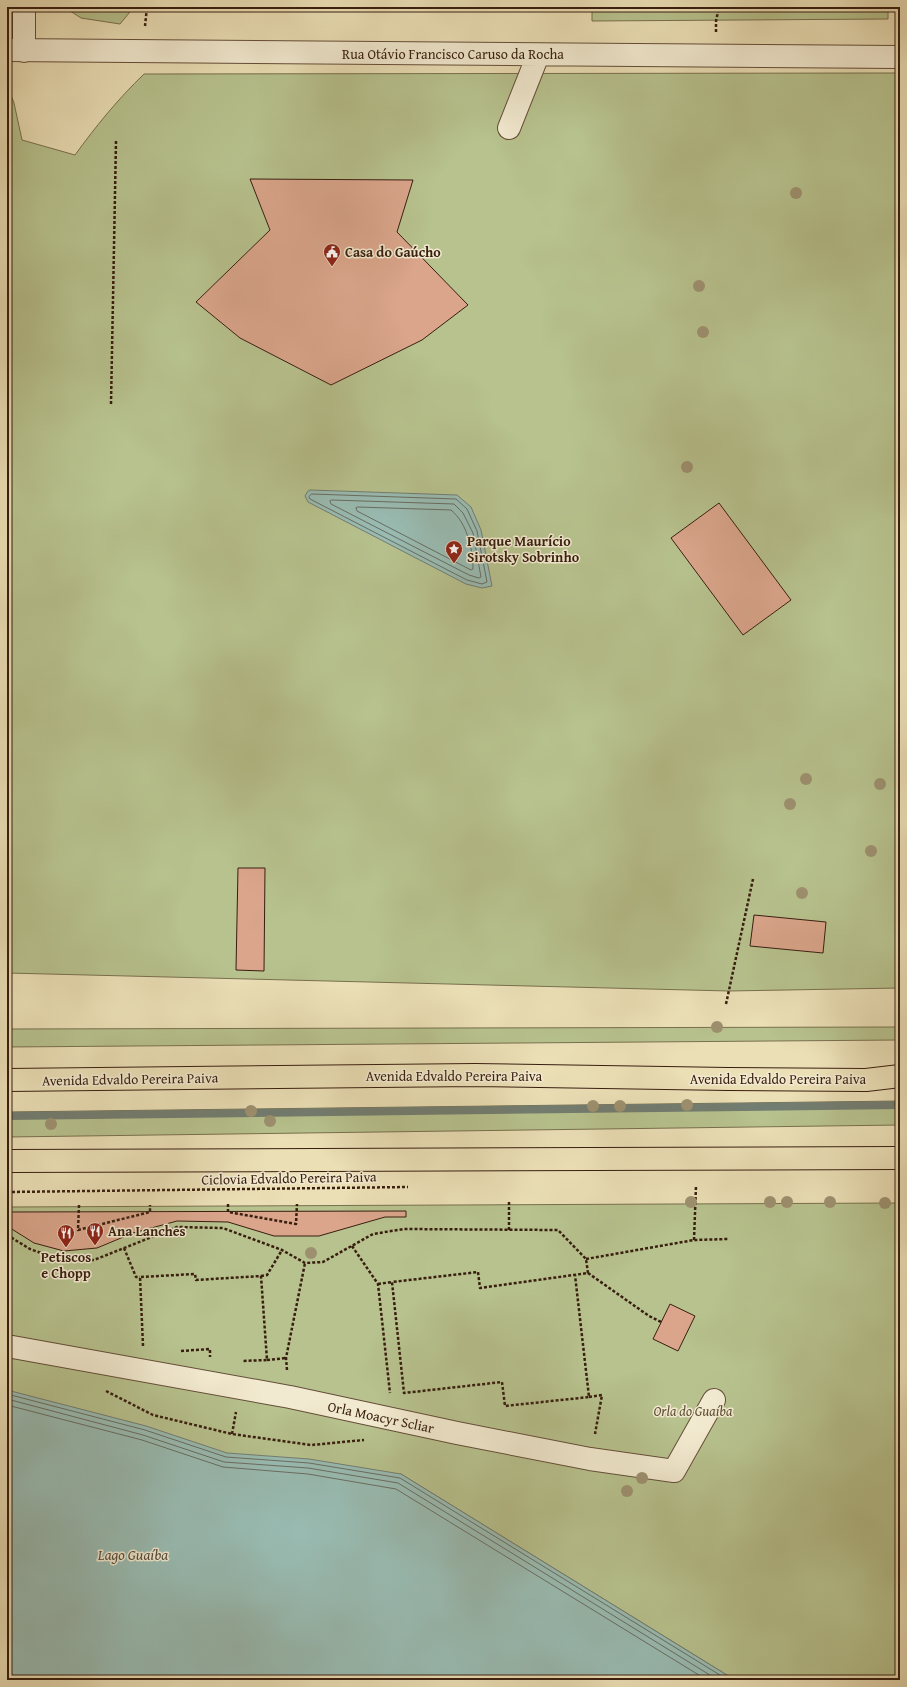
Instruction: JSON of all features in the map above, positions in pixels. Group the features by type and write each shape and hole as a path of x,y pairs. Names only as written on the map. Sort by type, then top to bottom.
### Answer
{"main road":[{"name":"Avenida Edvaldo Pereira Paiva","path":"7,1080 475,1075 866,1080 900,1076"},
{"path":"7,1161 900,1158"}],"street":[{"path":"15,51 24,7"},
{"name":"Rua Otávio Francisco Caruso da Rocha","path":"15,51 900,57"},
{"path":"509,128 538,55"},
{"name":"Orla Moacyr Scliar","path":"7,1346 290,1397 457,1433 590,1459 674,1472 714,1400"}],"path":[{"path":"111,404 116,141"},
{"path":"726,1004 753,880"},
{"path":"694,1240 696,1186"},
{"name":"Ciclovia Edvaldo Pereira Paiva","path":"7,1192 413,1187"},
{"path":"509,1202 509,1230"},
{"path":"228,1204 228,1212 296,1224 297,1204"},
{"path":"79,1205 78,1230 150,1212 150,1205"},
{"path":"7,1235 30,1249 63,1261 94,1260 177,1227 223,1228 282,1250 305,1263 323,1262 373,1234 404,1229 558,1230 586,1259 588,1273"},
{"path":"586,1259 694,1240 728,1239"},
{"path":"352,1246 378,1284 392,1419"},
{"path":"124,1248 136,1277 195,1274 196,1280 267,1275 282,1250"},
{"path":"290,1397 286,1358 305,1263"},
{"path":"378,1284 478,1272 480,1288 588,1273 649,1316 661,1322"},
{"path":"575,1275 589,1397"},
{"path":"261,1276 267,1360"},
{"path":"140,1277 143,1353"},
{"path":"392,1282 404,1393 502,1382 505,1406 602,1395 590,1459"},
{"path":"175,1351 210,1349 211,1363"},
{"path":"239,1361 286,1358"},
{"path":"100,1388 153,1414 232,1434 311,1445 369,1439"}],"green space":[{"path":"64,7 134,7 120,24 81,18"},
{"path":"592,7 888,7 888,19 592,21"},
{"name":"Parque Maurício Sirotsky Sobrinho","path":"900,73 900,988 729,991 7,973 7,85 14,103 22,140 75,155 125,93 144,74"},
{"path":"900,1027 900,1040 7,1047 7,1029"},
{"path":"900,1101 900,1125 7,1137 7,1112"},
{"name":"Orla do Guaíba","path":"900,1203 900,1680 735,1680 401,1474 7,1484 7,1207"}],"water":[{"path":"310,490 457,495 471,507 481,530 492,586 482,588 466,584 308,502 305,496"},
{"name":"Lago Guaíba","path":"7,1390 146,1426 227,1453 309,1459 401,1474 735,1680 7,1680"}],"building":[{"name":"Casa do Gaúcho","path":"250,179 413,180 397,232 468,305 422,340 331,385 240,338 196,302 270,230"},
{"path":"719,503 791,600 743,635 671,538"},
{"path":"238,868 265,868 264,971 236,970"},
{"path":"754,915 826,922 823,953 750,946"},
{"path":"406,1211 406,1217 385,1217 319,1236 274,1236 228,1222 177,1221 133,1233 97,1248 64,1251 34,1243 7,1226 7,1212"},
{"path":"670,1304 695,1316 678,1351 653,1339"}],"waterway":[{"path":"7,1116 900,1105"}],"place":[{"name":"Casa do Gaúcho","path":"332,267"},
{"name":"Parque Maurício Sirotsky Sobrinho","path":"454,564"},
{"name":"Ana Lanches","path":"95,1246"},
{"name":"Petiscos e Chopp","path":"66,1248"}]}
